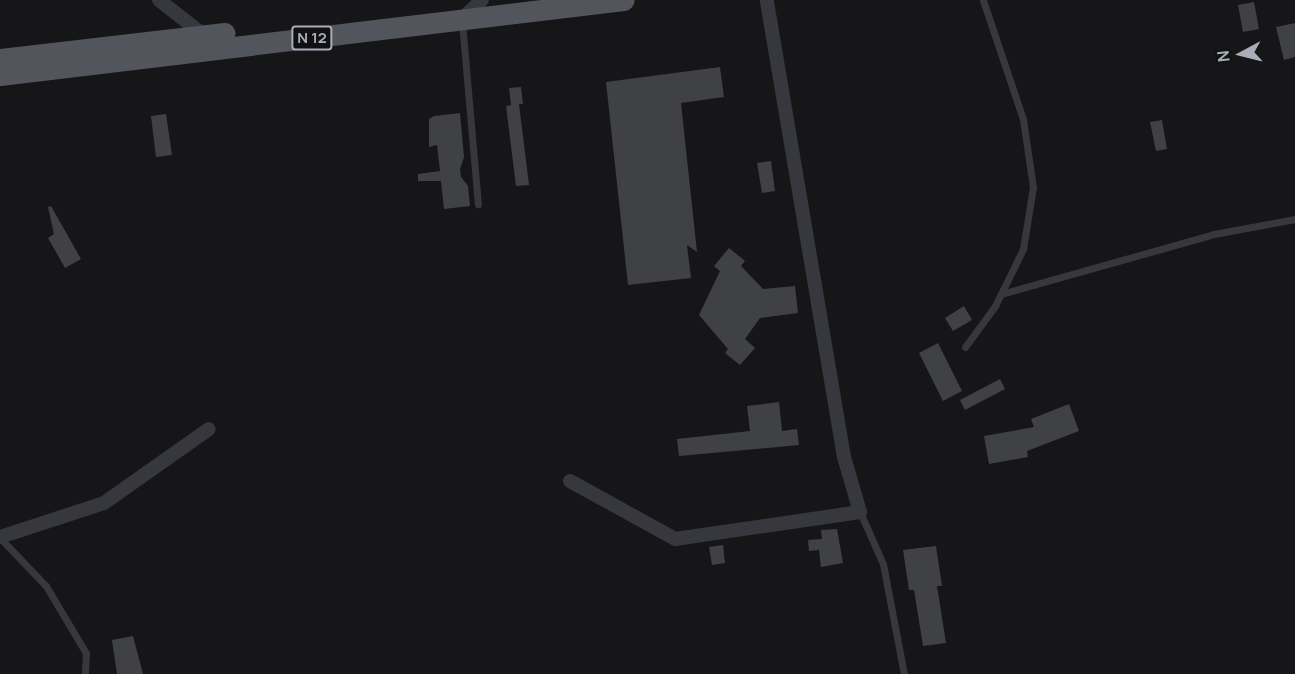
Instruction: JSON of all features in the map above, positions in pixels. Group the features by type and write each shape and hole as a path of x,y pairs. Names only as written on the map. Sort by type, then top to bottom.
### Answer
{"main road":[{"name":"N 12","path":"0,75 211,42 473,8 517,0"},
{"name":"N 12","path":"473,8 624,0"},
{"name":"N 12","path":"0,59 211,42"}],"street":[{"path":"159,0 211,42"},
{"path":"570,481 675,539 860,512 844,457 767,0"},
{"path":"0,537 104,503 209,429"}],"lane":[{"path":"964,346 1001,294 1023,249 1033,187 1023,119 983,0"},
{"path":"473,8 478,204"},
{"path":"1001,294 1214,234 1295,219"},
{"path":"860,512 883,564 904,674"},
{"path":"0,537 46,586 86,653 85,674"}],"building":[{"path":"1254,2 1259,29 1243,32 1238,5"},
{"path":"1295,23 1295,57 1284,60 1276,27"},
{"path":"720,67 724,97 681,103 697,252 687,245 691,278 628,285 606,82"},
{"path":"521,87 523,104 519,104 529,185 516,186 506,106 511,105 509,88"},
{"path":"460,113 464,157 460,169 461,177 468,186 470,206 444,209 441,181 418,181 418,174 440,171 437,145 429,147 429,119 434,116"},
{"path":"166,114 172,155 156,157 151,116"},
{"path":"1162,120 1167,149 1156,151 1150,122"},
{"path":"771,161 775,191 762,193 757,163"},
{"path":"51,206 81,259 65,268 48,238 54,234 48,207"},
{"path":"729,248 745,261 741,266 763,289 795,286 798,313 760,318 745,339 755,348 740,365 725,353 728,349 699,315 720,271 714,266"},
{"path":"964,306 972,320 953,331 945,318"},
{"path":"938,343 962,391 943,401 919,353"},
{"path":"1000,379 1005,389 965,410 960,400"},
{"path":"779,402 782,431 797,429 799,445 679,456 677,439 750,431 747,406"},
{"path":"1069,404 1079,431 1027,451 1028,457 989,464 984,436 1034,427 1031,419"},
{"path":"837,529 843,563 821,567 819,550 809,551 808,540 822,539 821,530"},
{"path":"723,545 725,563 712,565 709,547"},
{"path":"936,546 942,586 937,586 946,643 923,646 914,590 909,590 903,550"},
{"path":"133,636 143,674 117,674 112,640"}]}
